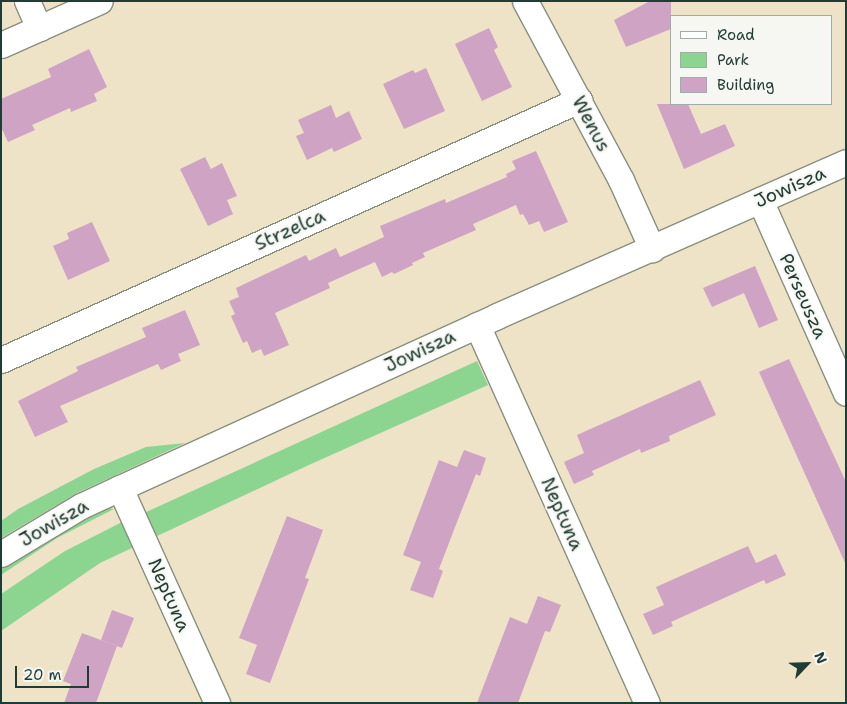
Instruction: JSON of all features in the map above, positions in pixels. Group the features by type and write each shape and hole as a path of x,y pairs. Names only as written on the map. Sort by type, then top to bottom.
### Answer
{"street":[{"path":"27,1 39,28"},
{"path":"1,45 100,1"},
{"name":"Wenus","path":"525,1 621,180 652,249"},
{"name":"Strzelca","path":"1,360 579,100"},
{"name":"Jowisza","path":"1,554 81,506 477,325 846,162"},
{"name":"Perseusza","path":"760,200 846,393"},
{"name":"Neptuna","path":"477,325 647,703"},
{"name":"Neptuna","path":"120,488 217,703"}],"green space":[{"path":"477,361 488,385 311,464 155,537 144,513"},
{"path":"185,443 77,493 1,538 1,521 18,509 94,469 146,447"},
{"path":"109,508 114,509 57,538 1,575 1,569 46,540"},
{"path":"126,520 134,547 100,563 1,631 1,594 65,551"}],"building":[{"path":"650,1 671,1 670,29 626,47 614,20"},
{"path":"489,28 498,47 494,50 512,87 482,101 455,44"},
{"path":"89,49 107,87 94,94 97,101 71,112 70,108 32,125 35,130 8,142 1,127 1,99 51,77 48,69"},
{"path":"426,68 445,111 404,129 383,84 413,70 415,73"},
{"path":"657,104 688,105 701,134 725,124 735,146 684,169"},
{"path":"331,105 336,118 349,111 362,139 334,152 332,148 307,160 296,136 304,133 298,120"},
{"path":"536,151 568,222 544,232 539,221 529,225 523,214 520,215 516,205 473,224 476,230 423,253 425,257 394,274 392,272 382,277 375,262 328,283 330,288 275,313 289,345 264,356 261,349 252,353 247,341 243,343 231,316 235,314 229,301 239,297 236,288 306,255 309,261 336,248 340,257 384,237 380,226 445,199 446,203 507,177 506,174 516,169 512,161"},
{"path":"205,157 211,169 222,163 237,196 227,200 233,214 208,226 180,169"},
{"path":"92,222 110,261 68,280 53,246 69,239 67,233"},
{"path":"755,266 778,320 759,328 744,293 712,307 703,288"},
{"path":"185,310 200,345 178,354 181,361 161,370 158,364 60,406 68,422 35,437 18,401 78,371 76,367 146,337 142,328"},
{"path":"789,359 846,482 846,565 759,372"},
{"path":"700,380 716,415 669,436 670,441 641,453 640,449 592,471 594,475 574,484 564,462 584,453 577,435"},
{"path":"464,450 486,458 480,476 476,474 439,569 443,571 433,598 410,590 421,562 403,555 439,460 457,467"},
{"path":"287,516 323,530 305,578 309,579 270,683 246,674 257,645 239,638"},
{"path":"748,546 756,563 776,554 786,575 766,584 764,580 671,622 673,626 653,635 643,614 664,605 656,587"},
{"path":"538,596 561,605 550,632 545,631 518,703 477,703 510,617 527,624"},
{"path":"112,610 134,618 122,648 101,640"},
{"path":"82,633 117,646 96,703 64,703 71,684 63,681"}]}
